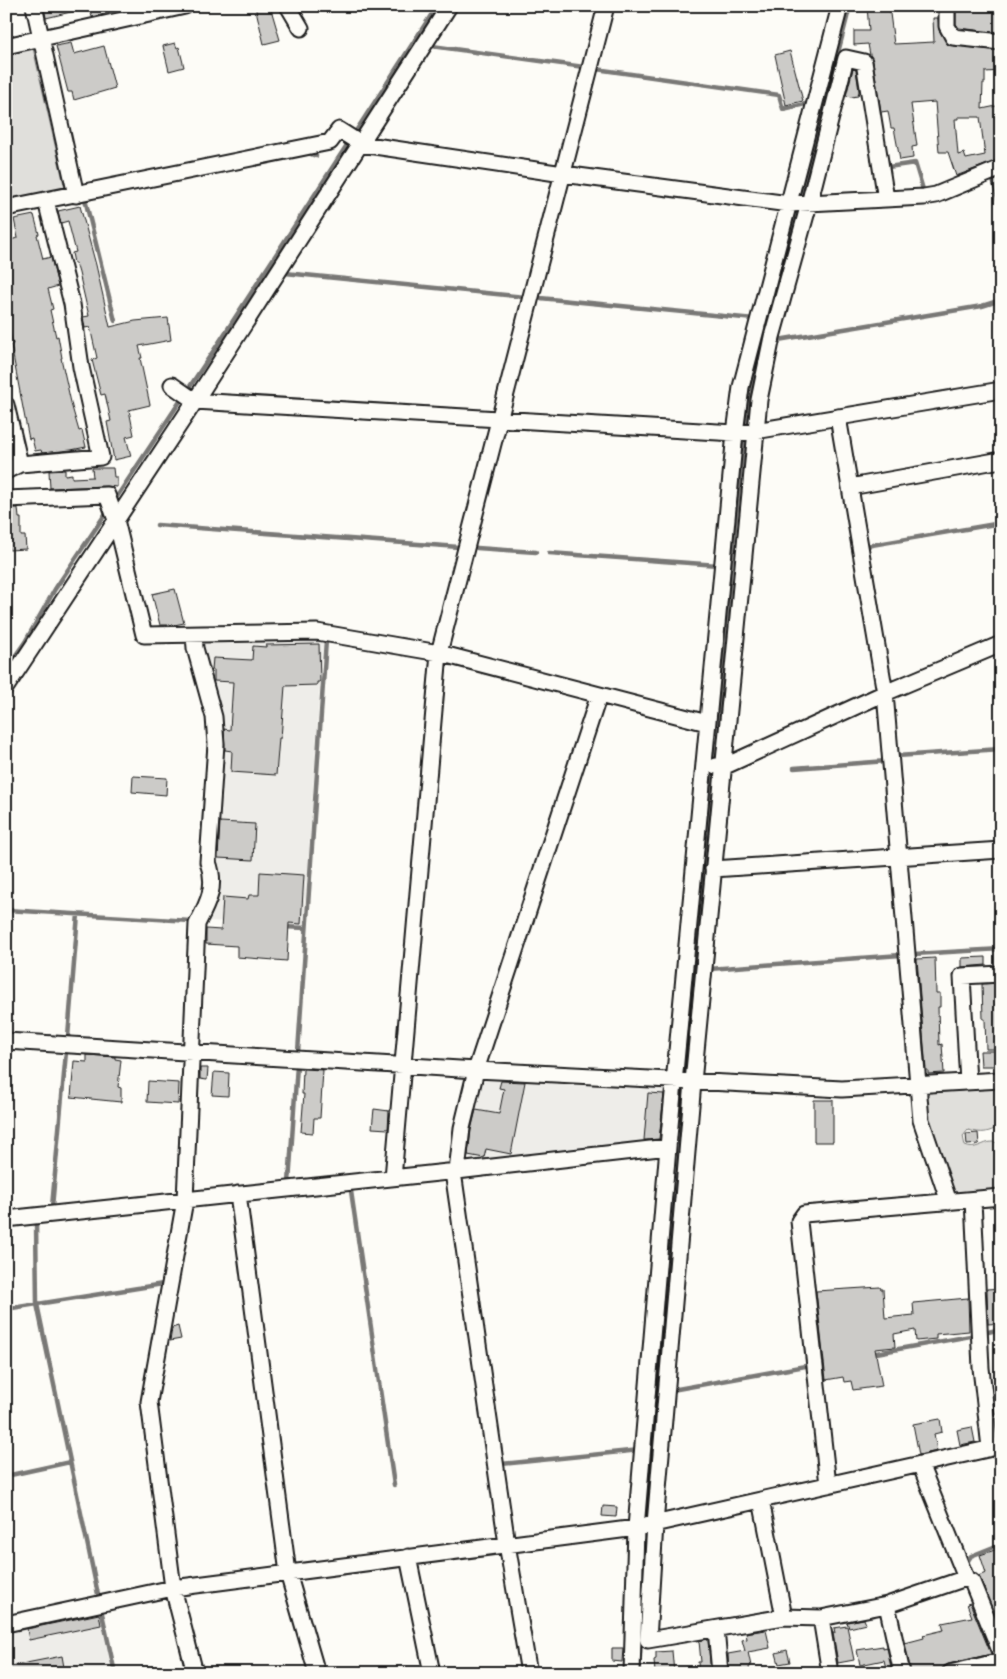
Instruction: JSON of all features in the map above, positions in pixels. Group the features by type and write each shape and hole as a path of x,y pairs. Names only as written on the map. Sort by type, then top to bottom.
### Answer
{"street":[{"path":"34,6 76,195"},
{"path":"6,46 42,39 140,11 185,6"},
{"path":"288,6 301,28"},
{"path":"6,687 449,6"},
{"path":"393,1178 439,653 606,6"},
{"path":"799,204 840,6"},
{"path":"947,6 947,26 954,37 1001,42"},
{"path":"632,1673 647,1526 683,1081 746,432 741,387 846,58 864,62 886,200"},
{"path":"6,208 330,142 340,130 359,143 563,174 799,204 924,197 1001,168"},
{"path":"6,471 20,464 101,457 81,367 72,304 46,201"},
{"path":"173,386 193,400 746,432 1001,390"},
{"path":"6,405 20,464"},
{"path":"838,418 886,693 921,1120 949,1202"},
{"path":"746,432 707,723 713,766 714,868 683,1081 668,1147 647,1526 648,1640 784,1618 821,1618 887,1605 966,1578"},
{"path":"850,487 1001,460"},
{"path":"6,499 107,495 116,518 144,635 318,632 439,653 707,723"},
{"path":"194,635 195,648 214,717 216,744 208,862 212,874 208,903 197,924 185,1200 149,1402 173,1588 195,1673"},
{"path":"713,766 1001,644"},
{"path":"529,1673 507,1544 455,1171 462,1128 476,1070 599,695"},
{"path":"714,868 1001,850"},
{"path":"968,1082 962,976 1001,974"},
{"path":"6,1041 476,1070 842,1088 1001,1080"},
{"path":"6,1219 668,1147"},
{"path":"238,1194 288,1573 317,1673"},
{"path":"828,1485 799,1221 804,1214 1001,1197"},
{"path":"6,1624 173,1588 647,1526 995,1447 981,1368 973,1200"},
{"path":"920,1464 966,1578 972,1582 1001,1653"},
{"path":"761,1500 784,1618"},
{"path":"408,1557 432,1673"},
{"path":"887,1605 902,1673"},
{"path":"821,1618 830,1673"},
{"path":"716,1629 720,1673"},
{"path":"950,1673 1001,1661"}],"shaded area":[{"path":"33,48 65,189 6,200 6,54"},
{"path":"323,639 304,926 210,921 216,870 213,860 219,744 199,648 202,641"},
{"path":"483,1076 669,1087 665,1140 462,1163 477,1082"},
{"path":"1001,1088 1001,1126 985,1132 968,1130 963,1136 965,1146 969,1147 992,1142 1001,1144 1001,1191 953,1193 928,1119 926,1093"},
{"path":"98,1607 112,1673 6,1673 6,1628"}],"building":[{"path":"44,6 79,6 79,10 46,18"},
{"path":"89,6 107,6 109,13 92,17"},
{"path":"255,6 270,6 280,40 264,44"},
{"path":"867,6 889,6 894,44 934,42 933,18 938,18 939,30 948,45 1001,51 1001,71 985,72 982,109 1001,105 1001,159 956,176 948,152 939,152 935,102 911,104 917,146 912,147 913,158 900,160 894,128 891,128 888,111 881,112 873,61 868,44 854,45 854,31 869,31","holes":["958,117 980,117 985,155 966,159 964,153 958,155 955,119 958,119"]},
{"path":"956,6 1001,6 1001,33 959,28 956,24"},
{"path":"71,43 74,54 104,46 115,88 74,100 72,92 68,92 56,46"},
{"path":"175,43 177,48 179,47 184,67 169,71 163,46"},
{"path":"790,51 803,101 786,105 775,55"},
{"path":"853,69 856,70 859,91 858,96 851,97 846,96"},
{"path":"1001,178 1001,200 997,200 992,182"},
{"path":"80,206 110,327 135,321 168,318 171,340 139,346 150,405 129,410 134,435 126,437 131,456 114,460 107,422 111,421 105,394 101,395 92,360 97,358 90,327 85,328 83,317 89,316 79,273 76,263 74,263 72,253 76,252 68,221 61,223 58,211"},
{"path":"34,215 43,259 51,257 58,286 48,289 53,309 50,310 56,337 58,336 72,407 79,431 82,430 86,447 42,453 41,450 35,451 32,438 29,439 11,345 13,344 6,317 6,241 18,238 14,219"},
{"path":"92,468 113,468 114,477 117,477 117,487 50,488 49,471 65,470 65,475 72,474 72,478 93,477"},
{"path":"7,508 18,508 19,518 21,518 21,536 25,536 26,549 9,550"},
{"path":"175,589 184,623 160,625 152,594"},
{"path":"319,644 320,682 317,682 317,685 285,686 276,775 231,772 232,751 225,750 224,729 230,730 233,682 214,681 214,670 212,670 213,658 252,660 253,646"},
{"path":"133,776 167,778 166,795 132,792"},
{"path":"220,822 255,824 253,860 218,858"},
{"path":"260,872 304,875 301,924 289,923 287,961 237,957 237,946 206,944 206,929 221,930 223,897 248,899 249,895 259,895"},
{"path":"986,957 986,965 962,967 962,958"},
{"path":"935,958 936,993 940,993 940,1007 938,1007 939,1045 942,1044 944,1073 928,1074 928,1070 926,1070 917,959"},
{"path":"1000,983 1001,1049 986,1049 982,984"},
{"path":"980,1051 995,1051 996,1066 981,1066"},
{"path":"87,1055 115,1057 115,1059 121,1060 118,1087 121,1088 121,1102 71,1097 74,1061 87,1062"},
{"path":"200,1068 208,1068 207,1080 200,1079"},
{"path":"303,1069 323,1070 320,1118 314,1118 313,1133 301,1132 304,1094 302,1094"},
{"path":"214,1072 229,1073 228,1096 212,1095"},
{"path":"148,1081 179,1083 178,1104 147,1102"},
{"path":"501,1081 525,1082 511,1154 486,1149 484,1158 468,1155 476,1110 499,1114 504,1089 499,1088"},
{"path":"648,1093 664,1094 659,1139 644,1140"},
{"path":"814,1100 833,1100 833,1142 814,1142"},
{"path":"374,1109 389,1111 388,1129 372,1128"},
{"path":"978,1133 979,1144 967,1145 966,1134"},
{"path":"880,1287 883,1289 885,1318 914,1315 913,1303 968,1298 969,1331 936,1334 936,1339 916,1341 915,1330 894,1334 895,1347 875,1349 882,1386 853,1390 851,1381 844,1382 843,1377 826,1380 816,1291"},
{"path":"1001,1288 1001,1323 988,1324 987,1289"},
{"path":"178,1326 181,1339 170,1341 172,1328"},
{"path":"940,1419 942,1432 934,1434 937,1451 919,1455 913,1424"},
{"path":"972,1427 975,1442 960,1445 957,1430"},
{"path":"603,1506 617,1507 616,1517 602,1516"},
{"path":"1001,1548 1001,1628 978,1576 986,1573 980,1555"},
{"path":"970,1603 991,1654 948,1664 941,1670 929,1673 911,1673 905,1643 924,1638 923,1635 944,1630 942,1623 972,1617 967,1604"},
{"path":"99,1614 101,1625 29,1640 27,1629"},
{"path":"864,1619 866,1624 849,1628 847,1622"},
{"path":"847,1626 854,1660 838,1663 833,1633 835,1633 834,1628"},
{"path":"766,1630 770,1648 748,1652 751,1666 749,1667 750,1673 729,1673 728,1654 745,1651 742,1640 747,1639 746,1633"},
{"path":"708,1639 711,1673 699,1673 698,1662 701,1662 699,1641"},
{"path":"883,1646 883,1648 887,1647 892,1673 887,1673 884,1660 860,1665 857,1650"},
{"path":"612,1648 623,1648 622,1662 612,1661"},
{"path":"787,1650 790,1662 779,1664 776,1653"},
{"path":"672,1651 674,1673 655,1673 654,1660 656,1659 656,1652"},
{"path":"62,1656 65,1673 6,1673 6,1667"}],"waterway":[{"path":"114,501 437,6"},
{"path":"769,321 850,6"},
{"path":"432,46 584,67"},
{"path":"596,69 779,95 783,109 810,103 809,105"},
{"path":"308,153 316,156"},
{"path":"887,161 888,167 915,163 924,193 926,193"},
{"path":"91,198 85,199 115,321"},
{"path":"285,273 525,297"},
{"path":"540,298 754,319"},
{"path":"778,340 982,306 1001,300"},
{"path":"686,1078 731,566 748,400 764,338"},
{"path":"6,669 25,642 55,589 108,510"},
{"path":"866,546 1001,523"},
{"path":"157,525 459,547"},
{"path":"477,548 536,552"},
{"path":"549,553 718,564"},
{"path":"298,1052 326,640"},
{"path":"897,756 1001,749"},
{"path":"794,768 887,761"},
{"path":"6,910 191,921"},
{"path":"68,1037 78,914"},
{"path":"283,927 306,928"},
{"path":"914,954 1001,949"},
{"path":"709,973 709,969 901,955"},
{"path":"52,1207 66,1052"},
{"path":"289,1183 297,1065"},
{"path":"650,1499 685,1086"},
{"path":"351,1191 394,1485"},
{"path":"36,1222 37,1304 99,1599"},
{"path":"6,1309 163,1284"},
{"path":"984,1333 1001,1329"},
{"path":"871,1354 976,1335"},
{"path":"672,1390 811,1365"},
{"path":"994,1421 997,1439"},
{"path":"501,1464 640,1450"},
{"path":"1000,1457 1001,1463"},
{"path":"6,1476 70,1462"},
{"path":"642,1621 647,1532"},
{"path":"968,1566 967,1562 971,1556 1001,1544"},
{"path":"101,1609 115,1673"},
{"path":"639,1673 641,1637"}]}
